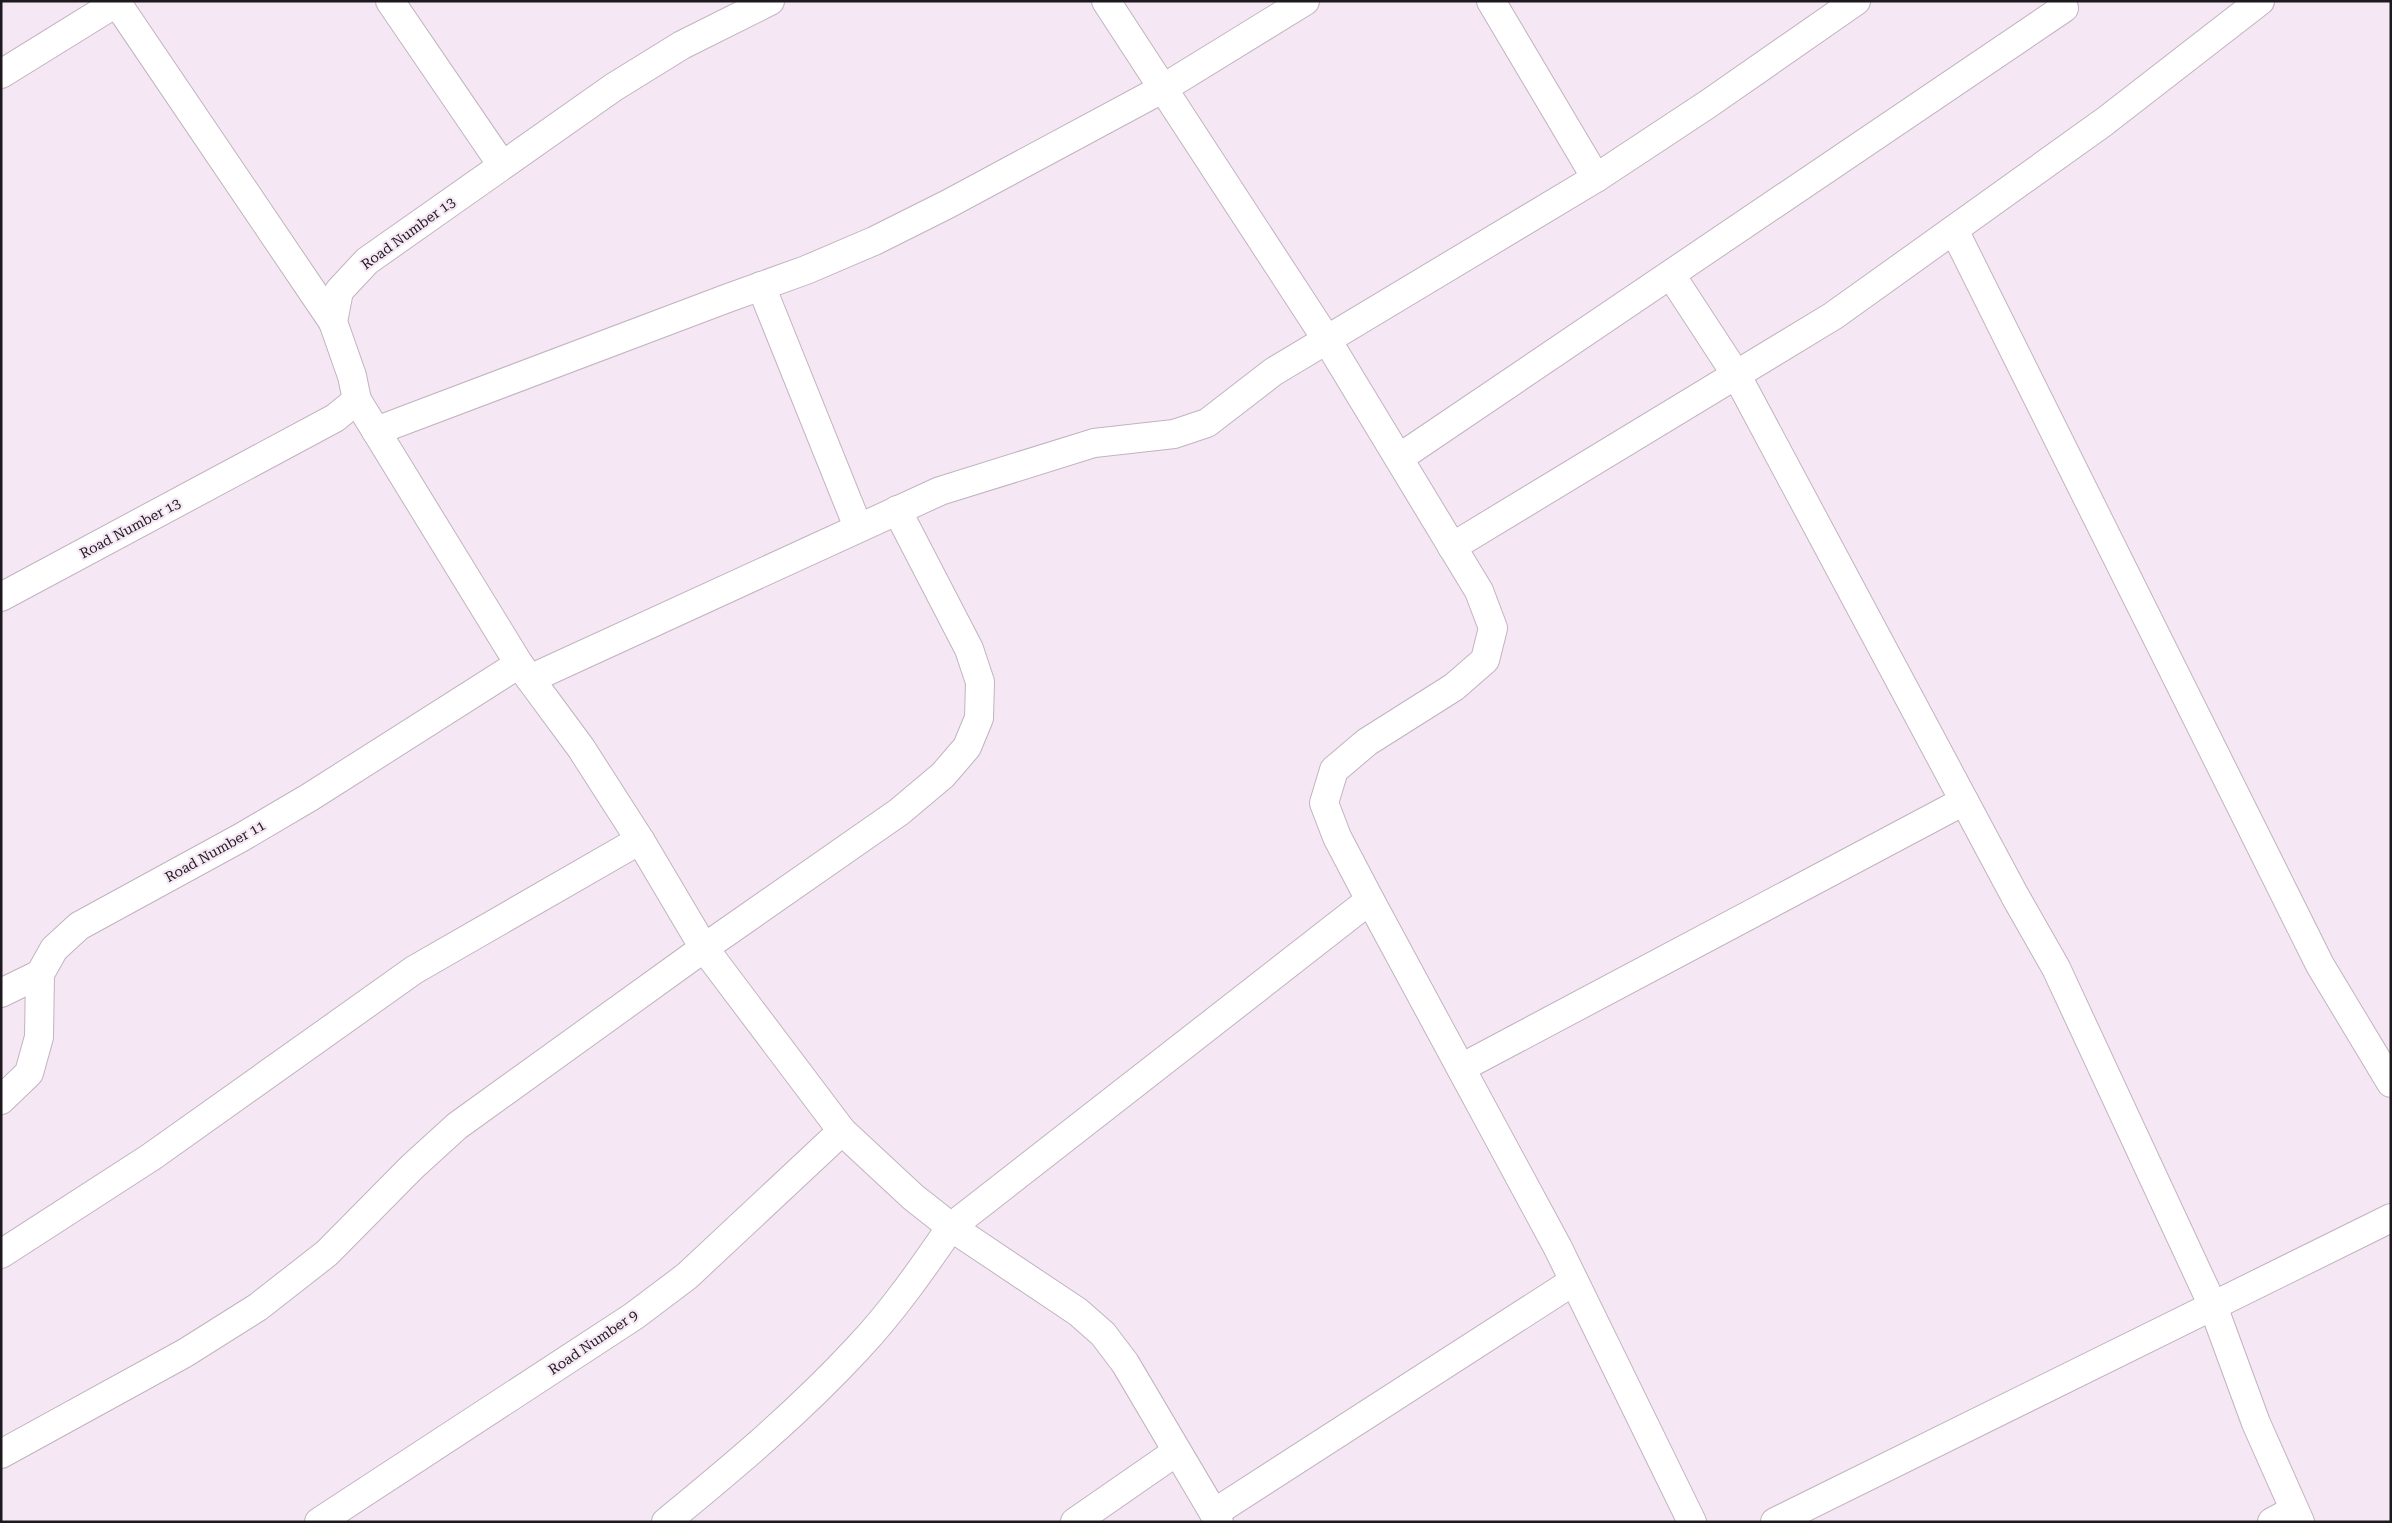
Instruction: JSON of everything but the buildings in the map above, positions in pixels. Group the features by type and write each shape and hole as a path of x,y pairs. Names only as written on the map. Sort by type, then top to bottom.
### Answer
{"street":[{"path":"390,1 502,166"},
{"name":"Road Number 13","path":"333,322 339,290 367,261 614,87 682,45 770,1"},
{"path":"1106,1 1162,89 1259,232 1327,340 1479,591 1494,628 1485,660 1454,687 1367,742 1334,770 1324,803 1337,837 1574,1281 1692,1522"},
{"path":"376,431 806,270 874,241 948,204 1162,89 1305,1"},
{"path":"1491,1 1596,178"},
{"name":"Road Number 11","path":"1,1100 29,1073 40,1037 40,974 54,949 79,926 242,837 524,672 940,491 1094,443 1174,434 1207,423 1273,372 1596,178 1708,104 1856,1"},
{"path":"1452,547 1737,376 1833,316 2104,122 2260,1"},
{"path":"1,74 118,2 333,322 352,376 357,400 524,672 581,748 640,840 704,948 842,1131 913,1197 951,1227 1078,1312 1103,1334 1125,1363 1216,1517 1574,1281"},
{"path":"1399,458 2064,8"},
{"path":"1954,230 2320,965 2391,1083"},
{"path":"1671,275 1737,376 2056,968 2213,1306 2256,1423 2288,1518"},
{"path":"761,286 858,527"},
{"name":"Road Number 13","path":"1,596 335,418 357,400"},
{"path":"1,1454 184,1353 258,1306 327,1253 412,1167 458,1126 704,948 899,812 943,775 967,747 979,718 980,682 970,649 897,510"},
{"path":"1461,1068 1964,800"},
{"path":"1,1254 151,1157 414,970 640,840"},
{"path":"666,1522 808,1401 860,1347 902,1296 951,1227 1370,900"},
{"path":"1,993 40,974"},
{"name":"Road Number 9","path":"319,1522 641,1310 687,1276 842,1131"},
{"path":"1775,1522 2391,1218"},
{"path":"1075,1522 1176,1452"}]}
